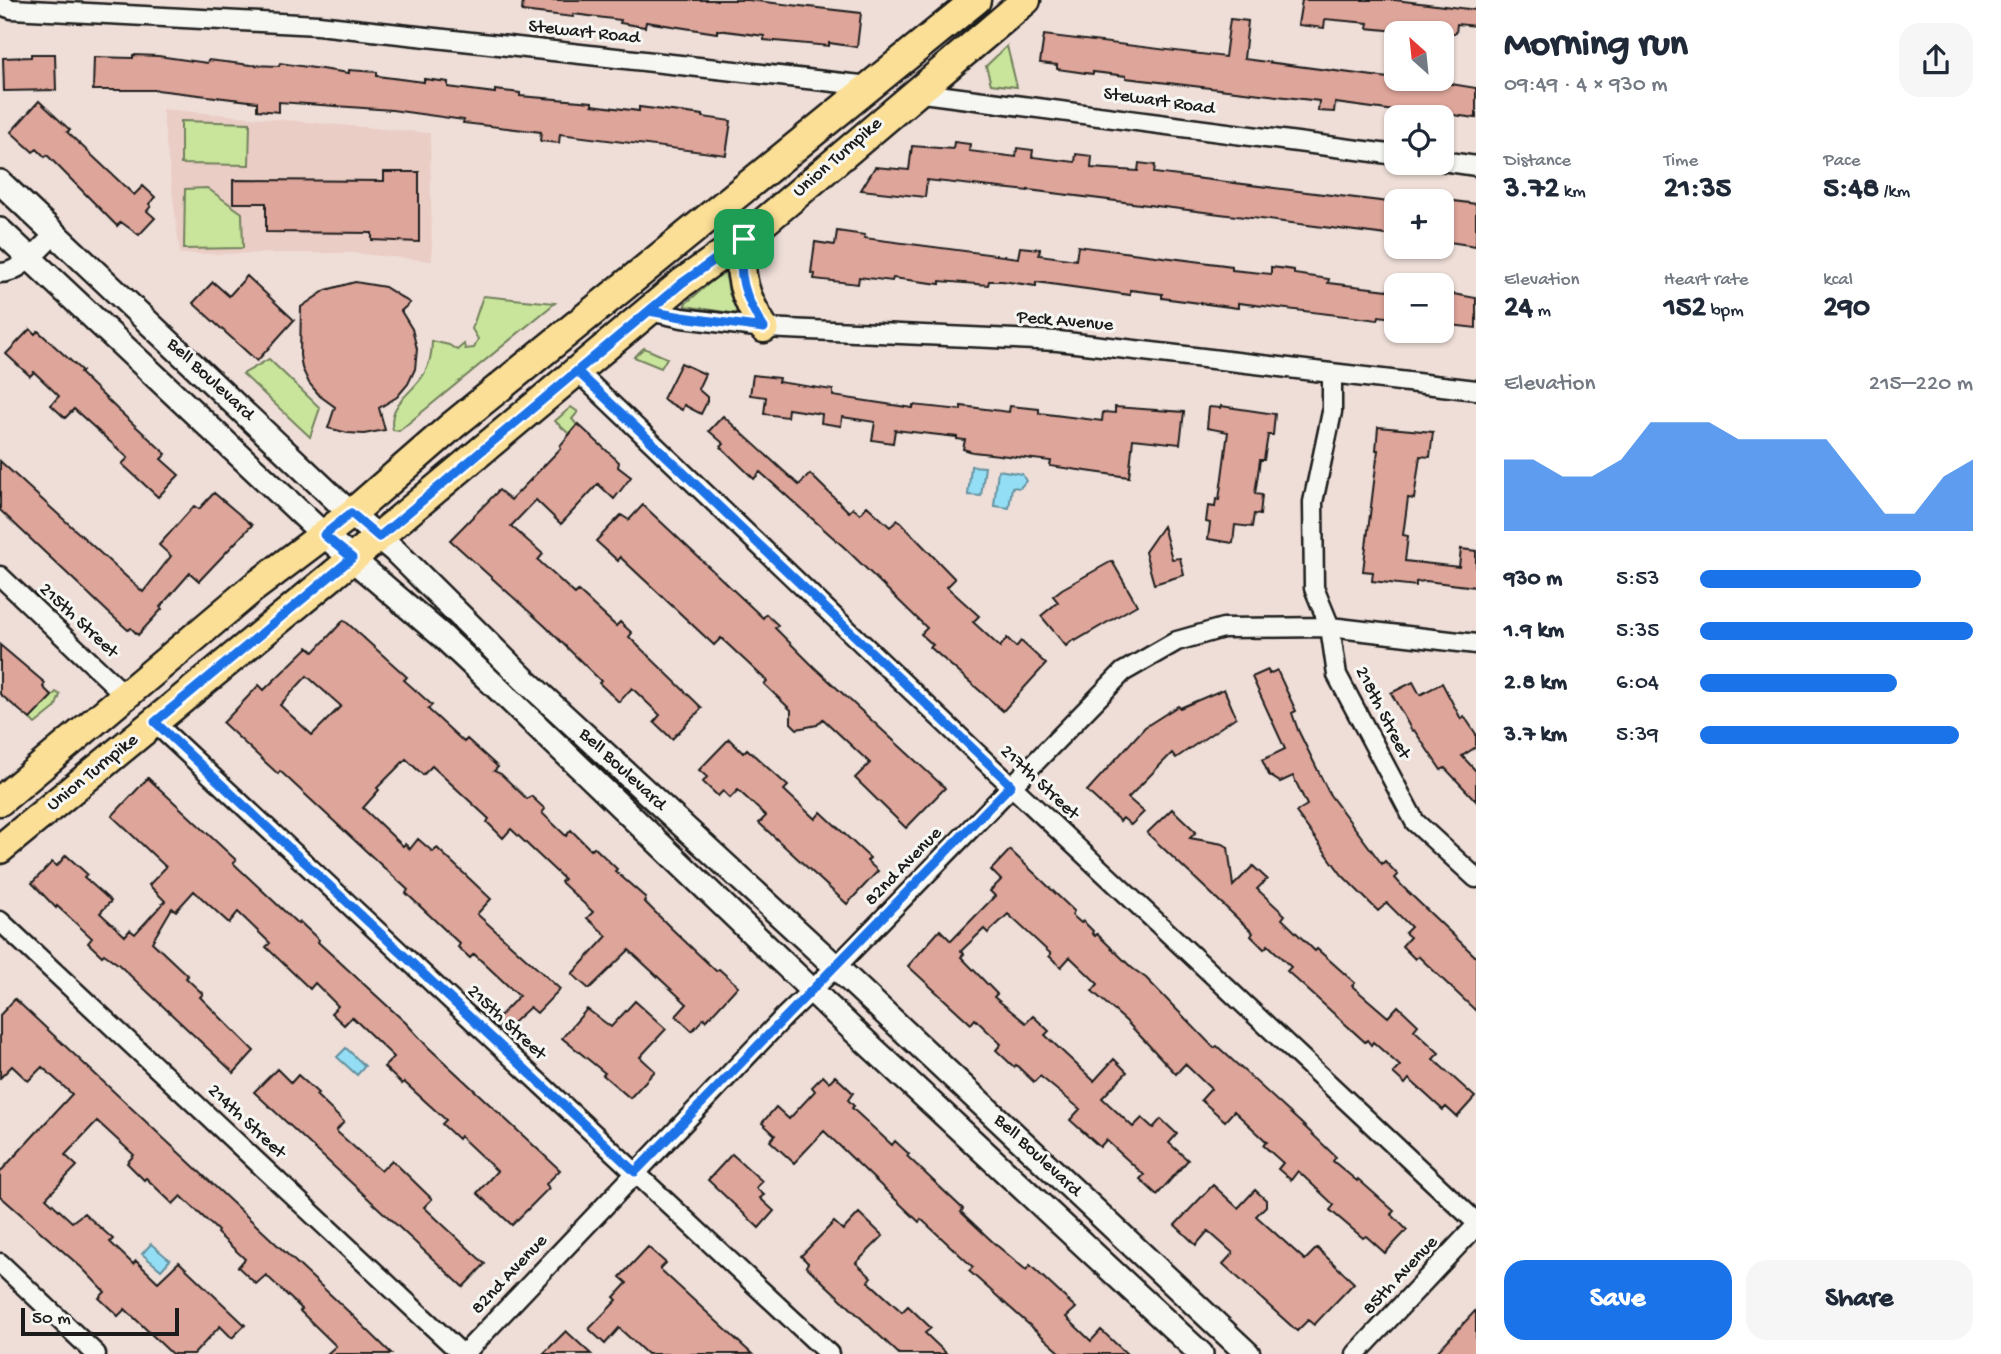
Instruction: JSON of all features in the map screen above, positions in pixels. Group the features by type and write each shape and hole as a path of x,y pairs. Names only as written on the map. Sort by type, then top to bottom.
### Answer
{"main road":[{"name":"Union Turnpike","path":"0,801 253,589 324,535 452,426 976,0"},
{"name":"Union Turnpike","path":"0,849 682,283 744,239 1026,0"},
{"path":"744,239 740,255 741,280 751,308 764,328"}],"street":[{"name":"Stewart Road","path":"0,5 12,9 318,25 870,86"},
{"name":"Stewart Road","path":"915,92 1384,153"},
{"path":"1454,163 1476,166"},
{"name":"Bell Boulevard","path":"0,182 379,537 525,680 836,967 1248,1354"},
{"name":"Bell Boulevard","path":"0,230 324,535 441,635 811,990 1201,1354"},
{"path":"0,273 6,273 30,258 55,234"},
{"name":"Peck Avenue","path":"649,311 764,328 1058,341 1476,390"},
{"name":"217th Street","path":"577,371 1476,1224"},
{"name":"218th Street","path":"1332,373 1332,412 1313,502 1314,588 1331,627 1337,675 1415,822 1476,878"},
{"name":"215th Street","path":"0,576 126,696"},
{"name":"82nd Avenue","path":"463,1354 811,990 1123,672 1177,641 1223,628 1331,627 1476,644"},
{"name":"215th Street","path":"155,722 829,1354"},
{"name":"214th Street","path":"0,921 463,1354"},
{"name":"85th Avenue","path":"1356,1354 1476,1224"},
{"path":"0,1263 96,1354"}],"shaded area":[{"path":"162,109 430,133 432,261 351,253 180,254"}],"green space":[{"path":"1007,46 1017,87 991,84 986,66"},
{"path":"181,121 250,123 249,165 181,164"},
{"path":"207,188 242,213 243,248 184,249 185,189"},
{"path":"725,270 729,293 738,314 685,306 685,304"},
{"path":"483,296 555,303 399,431 393,430 392,421 397,406 426,370 432,341 457,350 464,344 465,349 474,348 478,339 472,329"},
{"path":"644,348 667,358 661,368 634,357"},
{"path":"269,359 320,408 310,437 243,374"},
{"path":"571,407 578,412 572,419 577,425 569,434 555,421"},
{"path":"56,692 60,695 55,708 35,724 30,719"}],"water":[{"path":"971,466 985,467 981,496 968,495"},
{"path":"998,470 1022,474 1026,481 1020,488 1012,487 1009,508 994,506"},
{"path":"346,1048 365,1066 357,1075 337,1057"},
{"path":"151,1244 170,1260 161,1270 142,1254"}],"building":[{"path":"523,0 748,0 861,13 857,47 829,43 829,46 764,40 764,36 717,30 717,33 646,22 645,27 620,23 621,20 522,11"},
{"path":"1302,0 1395,0 1476,10 1476,26 1457,24 1456,33 1454,21 1384,21 1384,30 1367,28 1368,23 1325,19 1324,28 1298,25"},
{"path":"1230,19 1248,21 1244,59 1384,77 1384,91 1454,91 1454,84 1476,88 1476,118 1454,115 1454,105 1384,105 1384,110 1335,103 1334,112 1318,111 1319,101 1093,74 1057,69 1057,65 1040,63 1044,35 1225,57"},
{"path":"31,54 55,54 56,90 4,91 3,58 31,57"},
{"path":"133,55 207,63 208,60 279,66 280,63 349,73 349,70 377,72 377,76 448,82 448,87 592,102 592,105 639,111 639,107 731,121 726,155 560,134 559,143 540,141 541,132 463,123 464,120 392,110 279,102 279,112 257,110 257,102 157,90 93,90 94,57 133,58"},
{"path":"39,101 70,130 67,132 134,195 143,186 155,197 147,211 155,218 139,235 121,222 117,226 47,155 45,157 37,149 33,152 11,132"},
{"path":"954,142 970,144 969,151 1016,157 1017,148 1033,150 1032,157 1075,162 1076,154 1092,156 1091,168 1138,171 1139,163 1155,165 1154,173 1384,202 1384,235 927,180 925,197 861,190 875,167 909,170 912,146 953,149"},
{"path":"384,172 419,172 419,242 372,240 372,233 266,232 266,203 233,203 233,180 384,181"},
{"path":"1454,201 1476,204 1476,246 1454,243"},
{"path":"837,231 865,235 864,238 1018,258 1020,247 1040,249 1039,255 1076,260 1078,246 1232,266 1232,270 1271,274 1271,267 1294,270 1294,274 1329,279 1328,283 1384,290 1384,317 1379,316 1378,320 1238,303 1238,308 1162,298 1162,294 1130,290 1130,295 1036,282 1036,286 1002,281 989,281 988,285 940,281 940,284 859,277 858,284 814,279 815,274 811,273 815,242 835,245"},
{"path":"247,276 294,320 257,361 193,303 213,282 229,296"},
{"path":"355,282 385,287 410,303 401,311 412,329 417,349 415,369 408,384 397,397 379,408 385,430 364,434 328,428 335,407 309,383 300,355 301,307 326,290"},
{"path":"1454,294 1476,298 1476,328 1454,325"},
{"path":"30,329 35,334 38,331 82,371 80,373 166,454 161,459 179,475 158,497 122,464 128,458 74,409 65,418 51,405 59,396 34,372 30,376 6,354"},
{"path":"681,363 705,374 698,389 707,397 701,414 684,405 682,410 663,399"},
{"path":"753,375 779,378 778,382 833,390 833,396 913,408 913,405 961,410 961,406 1009,412 1010,406 1039,409 1039,413 1102,421 1103,412 1115,413 1115,407 1184,412 1180,444 1133,439 1129,477 1050,466 1051,461 973,452 963,449 965,440 957,437 895,430 893,443 872,440 875,422 842,417 841,426 821,423 822,414 788,409 787,417 764,414 766,397 750,395"},
{"path":"1221,406 1275,414 1273,435 1268,435 1264,460 1260,460 1255,494 1262,495 1260,515 1254,514 1252,527 1235,525 1233,543 1208,539 1210,523 1206,522 1208,506 1215,507 1216,499 1219,500 1228,432 1207,428 1209,407"},
{"path":"723,416 799,485 810,474 849,512 853,508 860,514 867,506 890,527 898,520 955,579 947,587 979,616 973,622 1000,647 1007,638 1016,647 1021,641 1046,664 1003,711 930,647 933,645 921,634 927,628 846,549 760,472 754,479 721,447 724,444 709,431"},
{"path":"578,424 619,462 618,467 631,477 614,499 598,484 561,524 536,500 511,526 543,554 538,560 575,594 578,591 616,626 620,622 632,633 629,637 702,708 672,739 654,722 660,715 632,688 619,702 545,626 450,540 499,490 511,500 561,448"},
{"path":"1378,427 1433,432 1430,457 1420,456 1414,499 1408,498 1403,535 1408,536 1405,561 1459,567 1461,549 1476,551 1476,587 1426,581 1416,582 1416,586 1372,581 1373,572 1363,571 1378,450"},
{"path":"0,461 143,592 171,556 159,545 194,506 199,509 214,493 252,525 199,581 190,573 138,635 109,613 0,510"},
{"path":"643,505 763,618 766,614 778,625 775,628 814,667 945,788 906,828 855,778 870,763 823,719 817,725 797,729 791,723 791,710 764,684 767,681 721,638 714,645 620,557 618,561 596,541 621,515 629,520"},
{"path":"1163,526 1172,559 1180,558 1184,575 1154,584 1145,552"},
{"path":"1112,561 1137,605 1066,646 1041,616 1058,602 1053,596 1062,589"},
{"path":"344,620 407,677 404,680 432,705 428,709 464,742 467,739 498,767 494,771 501,774 527,799 531,796 545,809 542,813 566,836 571,830 591,850 594,847 617,869 615,871 646,898 644,901 672,929 716,971 719,969 738,986 706,1021 704,1018 692,1031 676,1016 687,1004 629,950 589,989 572,974 607,936 587,918 593,912 561,882 564,879 511,829 503,838 487,822 489,819 432,766 423,775 406,759 377,788 379,790 363,808 403,846 405,844 410,849 418,839 433,852 437,848 491,899 477,914 560,989 537,1013 530,1007 504,1031 494,1022 519,996 474,954 470,958 458,947 460,944 406,893 408,890 280,771 278,774 223,723 259,685 264,690 308,647 314,652","holes":["307,676 341,706 312,735 280,705"]},
{"path":"0,645 45,683 43,687 52,696 30,719 0,694"},
{"path":"1268,670 1269,674 1277,670 1296,711 1292,713 1298,730 1330,795 1382,864 1385,861 1398,875 1395,878 1403,887 1476,957 1476,1011 1418,956 1415,959 1402,946 1410,937 1405,933 1411,927 1387,903 1378,911 1342,875 1296,812 1307,805 1293,776 1280,782 1269,775 1262,760 1285,749 1252,677"},
{"path":"1413,682 1420,695 1442,683 1461,719 1464,716 1476,734 1476,747 1462,756 1476,771 1476,801 1445,768 1441,770 1414,730 1412,731 1391,693"},
{"path":"1224,689 1236,717 1176,758 1172,753 1128,798 1144,812 1131,825 1123,818 1120,821 1087,791 1145,727 1178,706 1180,708"},
{"path":"729,739 743,753 747,749 788,786 784,790 815,819 821,812 870,858 867,861 878,871 847,904 759,823 766,816 738,790 730,798 723,791 718,796 703,782 707,777 699,770"},
{"path":"148,778 236,860 233,863 298,924 300,922 428,1047 560,1170 546,1184 549,1188 512,1225 477,1193 497,1171 460,1136 458,1139 442,1124 446,1120 384,1067 394,1057 352,1017 344,1025 331,1013 338,1006 315,983 310,989 266,947 270,943 238,912 229,923 194,891 176,911 172,908 152,942 188,976 186,978 203,994 200,997 254,1051 234,1073 118,964 104,954 102,956 88,943 92,938 57,906 56,908 32,883 52,862 57,866 66,855 87,874 84,877 111,901 100,913 125,936 130,930 135,934 165,901 149,885 166,867 112,816"},
{"path":"1172,809 1196,832 1190,838 1228,847 1233,886 1253,866 1267,879 1257,889 1285,915 1282,919 1315,951 1317,949 1355,983 1352,986 1388,1017 1398,1006 1418,1025 1414,1030 1439,1053 1433,1059 1475,1097 1457,1117 1446,1107 1443,1110 1409,1079 1405,1084 1393,1073 1400,1066 1373,1042 1371,1045 1367,1040 1365,1042 1287,971 1291,967 1268,945 1264,949 1251,936 1253,933 1147,833"},
{"path":"1010,850 1074,911 1072,915 1081,923 1083,921 1095,936 1097,934 1146,978 1214,1048 1217,1046 1301,1123 1336,1157 1333,1161 1394,1211 1391,1214 1407,1230 1385,1253 1330,1210 1334,1205 1298,1171 1291,1180 1278,1169 1283,1163 1263,1145 1267,1142 1234,1111 1225,1121 1201,1100 1211,1089 1185,1064 1176,1074 1126,1021 1092,991 1098,984 1070,957 1061,967 1049,956 1051,954 1008,914 988,933 984,929 961,951 964,954 961,957 997,994 994,997 1026,1023 1033,1016 1049,1031 1045,1035 1094,1081 1114,1059 1127,1072 1102,1098 1133,1127 1142,1118 1153,1128 1161,1119 1177,1134 1169,1143 1188,1160 1157,1195 1140,1179 1144,1175 1106,1140 1100,1147 1070,1120 1080,1109 1040,1076 1034,1082 1016,1065 1014,1067 996,1050 1001,1044 975,1019 971,1024 908,966 940,930 951,941 995,896 990,891 1001,880 991,870"},
{"path":"15,999 392,1354 327,1354 336,1346 300,1311 302,1309 266,1275 256,1284 238,1267 245,1259 217,1233 218,1231 181,1196 173,1204 146,1178 144,1180 127,1163 134,1155 97,1121 65,1155 77,1166 46,1198 72,1222 84,1213 113,1239 110,1242 133,1264 136,1261 158,1282 179,1262 245,1325 232,1338 220,1326 194,1354 172,1354 125,1309 118,1316 99,1298 105,1292 82,1268 0,1196 0,1172 72,1094 42,1067 28,1081 12,1066 0,1078 0,1015"},
{"path":"635,1001 666,1029 640,1057 655,1071 630,1098 603,1075 605,1073 562,1038 587,1009 611,1027"},
{"path":"277,1069 291,1083 298,1075 318,1093 316,1095 344,1122 336,1131 381,1171 392,1160 432,1199 424,1207 485,1264 463,1287 254,1092"},
{"path":"823,1076 829,1082 835,1076 853,1093 848,1100 854,1106 852,1108 892,1145 895,1141 909,1154 907,1156 963,1209 961,1212 994,1243 1026,1270 1030,1265 1076,1308 1066,1317 1091,1341 1101,1330 1127,1354 1062,1354 969,1271 973,1267 921,1219 919,1222 824,1131 794,1163 770,1141 775,1135 762,1123 776,1107 789,1119 815,1091 812,1087"},
{"path":"732,1154 762,1181 756,1188 764,1195 760,1198 774,1211 759,1228 708,1180"},
{"path":"1213,1185 1238,1208 1255,1190 1266,1200 1266,1206 1256,1216 1305,1260 1317,1248 1354,1283 1314,1325 1308,1320 1297,1331 1223,1264 1233,1253 1208,1231 1196,1245 1175,1225"},
{"path":"859,1213 883,1236 856,1263 871,1277 868,1281 902,1312 908,1306 931,1328 925,1333 947,1354 899,1354 806,1266 808,1263 801,1256 834,1222 843,1230"},
{"path":"648,1247 666,1263 660,1269 752,1354 647,1354 619,1328 605,1344 589,1329 617,1300 614,1297 627,1283 620,1277"},
{"path":"1476,1310 1476,1354 1435,1354"},
{"path":"566,1331 591,1354 543,1354"}],"route":[{"path":"744,239 740,255 741,280 751,308 764,328 649,311 577,371 1011,785 635,1172 155,722 352,558 324,535 351,513 379,537 480,451 682,283 744,239"}]}
